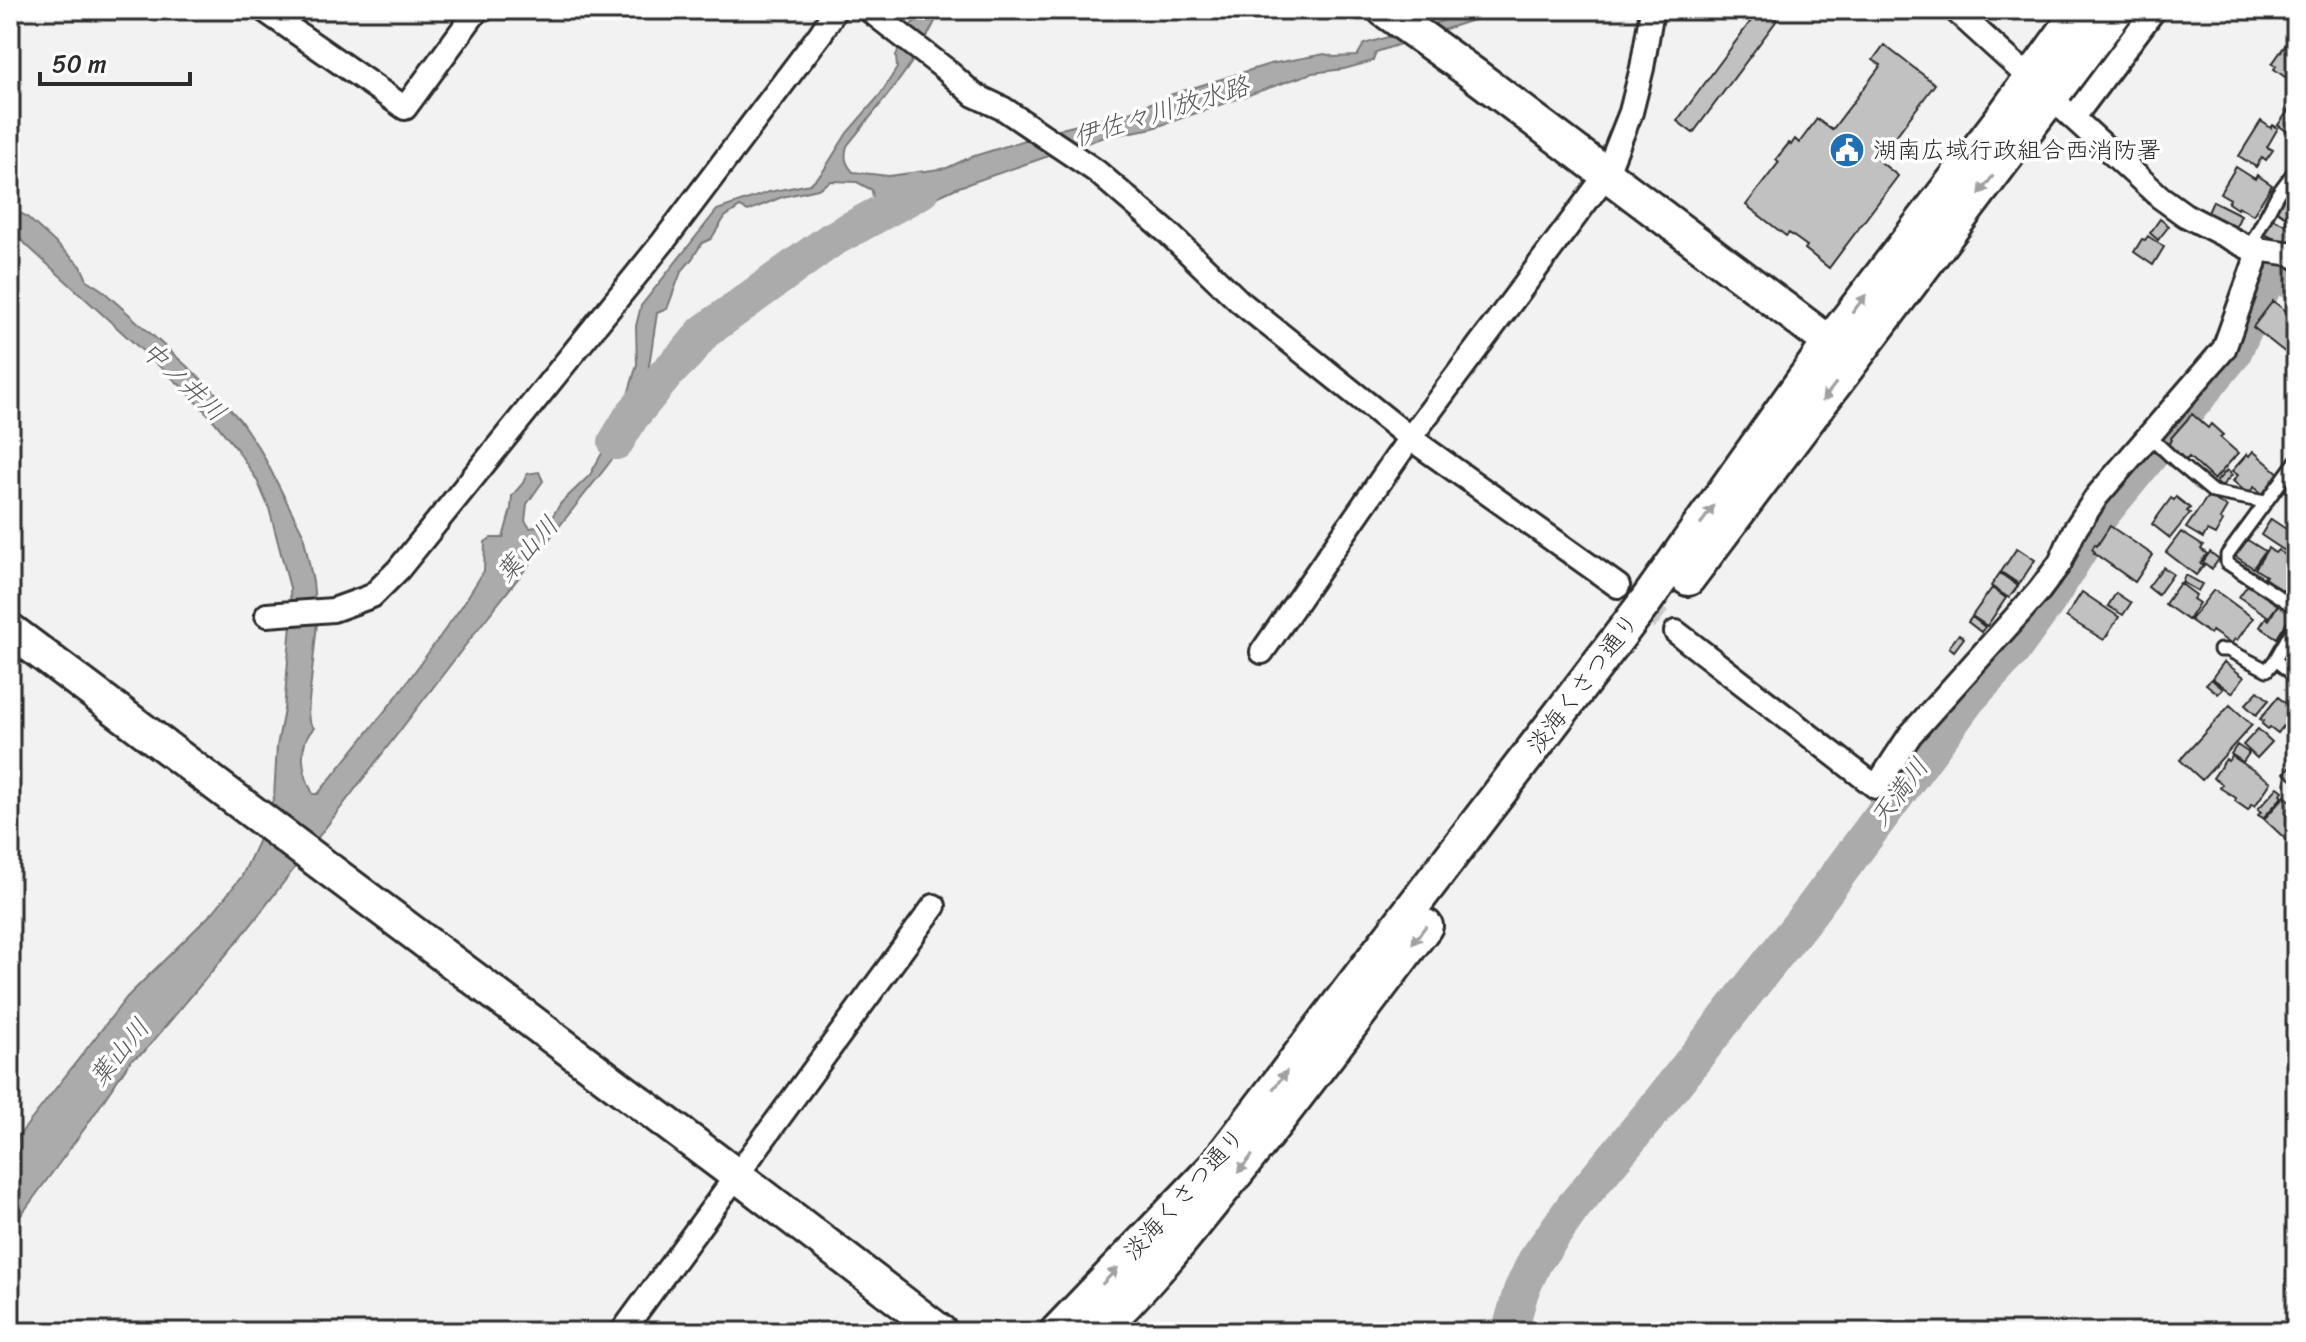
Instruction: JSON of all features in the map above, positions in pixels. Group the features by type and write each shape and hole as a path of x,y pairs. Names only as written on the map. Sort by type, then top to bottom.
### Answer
{"street":[{"path":"264,10 405,108 477,10"},
{"path":"267,615 333,610 372,596 398,570 663,242 812,46 835,10"},
{"path":"869,10 974,95 1011,114 1096,171 1168,233 1239,301 1410,438 1618,586"},
{"path":"1384,10 1841,352"},
{"path":"1262,652 1410,438 1606,175 1631,112 1652,10"},
{"path":"1955,10 2172,206 2215,232 2253,248 2296,257"},
{"name":"淡海くさつ通り","path":"2052,98 2080,10"},
{"name":"淡海くさつ通り","path":"1056,1332 1214,1167 1646,601 1841,352 2052,98 2117,10"},
{"path":"2052,98 2154,10"},
{"path":"1676,632 1876,787 1910,735 2039,591 2060,563 2074,531 2097,496 2224,349 2254,265 2253,248"},
{"name":"淡海くさつ通り","path":"1097,1332 1166,1260 1264,1141 1841,352"},
{"path":"10,630 941,1332"},
{"path":"622,1332 934,906"}],"lane":[{"path":"2253,248 2278,193 2296,169"},
{"path":"2149,436 2213,492 2265,502"},
{"path":"2296,461 2227,555 2227,563 2296,608"},
{"path":"2220,650 2228,650 2267,670 2296,623"},
{"path":"2275,660 2296,677"}],"water":[{"path":"928,10 940,10 921,47 847,146 846,160 853,172 889,176 947,168 971,157 1061,129 1127,113 1173,94 1270,64 1325,54 1334,57 1357,56 1364,44 1470,10 1503,10 1376,52 1373,61 1312,73 1153,128 1101,138 956,188 890,219 873,200 872,190 857,182 831,181 818,189 782,197 748,211 740,207 725,217 711,239 702,243 681,272 667,309 657,313 642,395 644,416 250,926 144,1052 131,1060 10,1230 10,1147 127,997 214,911 242,876 257,844 274,797 291,624 290,588 269,508 257,480 236,448 181,386 10,230 10,208 26,216 81,266 87,280 210,387 240,420 262,453 303,534 313,582 317,623 308,711 314,728 305,743 303,760 309,786 313,794 318,794 397,696 462,606 484,571 485,542 491,538 503,538 512,496 527,474 539,472 543,481 527,504 525,521 530,528 547,525 561,503 590,475 621,419 637,364 636,326 641,306 717,210 769,192 810,184 822,173 847,133 880,95 897,68 896,56 906,29"}],"building":[{"path":"1759,10 1777,20 1693,133 1677,121"},
{"path":"2296,30 2296,81 2289,80 2272,64"},
{"path":"1884,45 1935,84 1878,160 1898,176 1829,268 1805,249 1807,246 1789,233 1786,236 1746,205 1779,162 1776,159 1789,143 1791,145 1795,139 1799,143 1817,119 1832,130 1881,65 1873,60"},
{"path":"2290,108 2296,112 2296,138 2278,125"},
{"path":"2261,121 2271,128 2273,125 2278,128 2267,147 2273,150 2266,160 2262,157 2256,167 2239,156"},
{"path":"2236,167 2272,185 2253,215 2228,203 2230,199 2220,193"},
{"path":"2296,177 2296,203 2284,193"},
{"path":"2282,197 2294,204 2286,217 2274,209"},
{"path":"2213,201 2241,215 2235,229 2207,215"},
{"path":"2271,218 2285,224 2287,218 2294,221 2296,218 2296,248 2264,234"},
{"path":"2160,219 2169,226 2158,240 2150,233"},
{"path":"2148,236 2164,247 2153,265 2134,252 2142,239"},
{"path":"2273,301 2296,319 2296,361 2253,327"},
{"path":"2192,414 2208,428 2211,424 2238,453 2214,480 2189,457 2185,461 2167,445"},
{"path":"2253,451 2281,475 2264,495 2254,487 2248,494 2233,481 2238,475 2232,471"},
{"path":"2227,470 2232,475 2221,487 2216,482"},
{"path":"2296,475 2296,500 2284,490"},
{"path":"2208,496 2227,507 2215,535 2207,531 2203,538 2186,528"},
{"path":"2176,497 2190,508 2187,511 2190,513 2170,538 2152,524 2171,498 2174,500"},
{"path":"2271,519 2295,535 2285,551 2261,535"},
{"path":"2110,526 2153,555 2135,582 2092,549"},
{"path":"2181,532 2203,546 2201,549 2207,554 2200,563 2204,565 2196,575 2166,552"},
{"path":"2246,539 2265,551 2253,568 2235,556"},
{"path":"2017,548 2035,560 2019,584 2001,572"},
{"path":"2268,548 2275,553 2278,550 2296,567 2296,588 2291,596 2255,569"},
{"path":"2210,552 2219,559 2212,569 2203,562"},
{"path":"2163,567 2173,574 2158,595 2148,587"},
{"path":"2000,573 2018,586 2009,598 1991,586"},
{"path":"2185,575 2202,584 2198,591 2182,582"},
{"path":"2180,583 2196,595 2193,599 2199,603 2188,620 2165,604"},
{"path":"2249,583 2279,603 2269,617 2239,597"},
{"path":"1992,588 2006,598 1987,626 1972,616"},
{"path":"2213,591 2253,618 2231,644 2190,620"},
{"path":"2082,592 2119,617 2104,640 2066,617"},
{"path":"2116,593 2131,603 2123,615 2108,606"},
{"path":"2279,603 2293,612 2277,638 2260,627 2266,617 2269,620"},
{"path":"1972,617 1985,627 1981,632 1968,622"},
{"path":"1959,634 1964,638 1954,651 1949,647"},
{"path":"2296,639 2296,665 2285,658"},
{"path":"2224,662 2244,677 2232,693 2212,678"},
{"path":"2211,679 2223,689 2218,694 2206,684"},
{"path":"2258,691 2269,700 2256,715 2245,705"},
{"path":"2278,697 2295,711 2278,733 2270,727 2268,729 2260,719"},
{"path":"2230,705 2252,725 2202,780 2180,760"},
{"path":"2258,729 2272,742 2257,758 2243,745"},
{"path":"2237,745 2249,753 2243,762 2231,754"},
{"path":"2232,756 2271,782 2255,806 2252,804 2248,810 2220,788 2222,784 2213,778 2226,759 2228,761"},
{"path":"2296,760 2296,784 2284,773"},
{"path":"2278,787 2283,791 2283,796 2263,818 2258,815 2261,812 2258,809"},
{"path":"2285,796 2296,806 2296,843 2293,846 2264,819"}],"waterway":[{"name":"葉山川","path":"616,442 631,417 704,332 831,240 921,191 916,190"},
{"name":"天満川","path":"1516,1332 1512,1323 1521,1291 1535,1261 1573,1207 1812,909 1969,698 2013,650 2048,601 2101,515 2233,354 2270,272 2296,283"}],"tunnel":[{"path":"1618,586 1676,632"}],"place":[{"name":"湖南広域行政組合西消防署","path":"1847,150"}],"water label":[{"name":"伊佐々川放水路","path":"1161,111"},
{"name":"中ノ井川","path":"184,381"}]}
